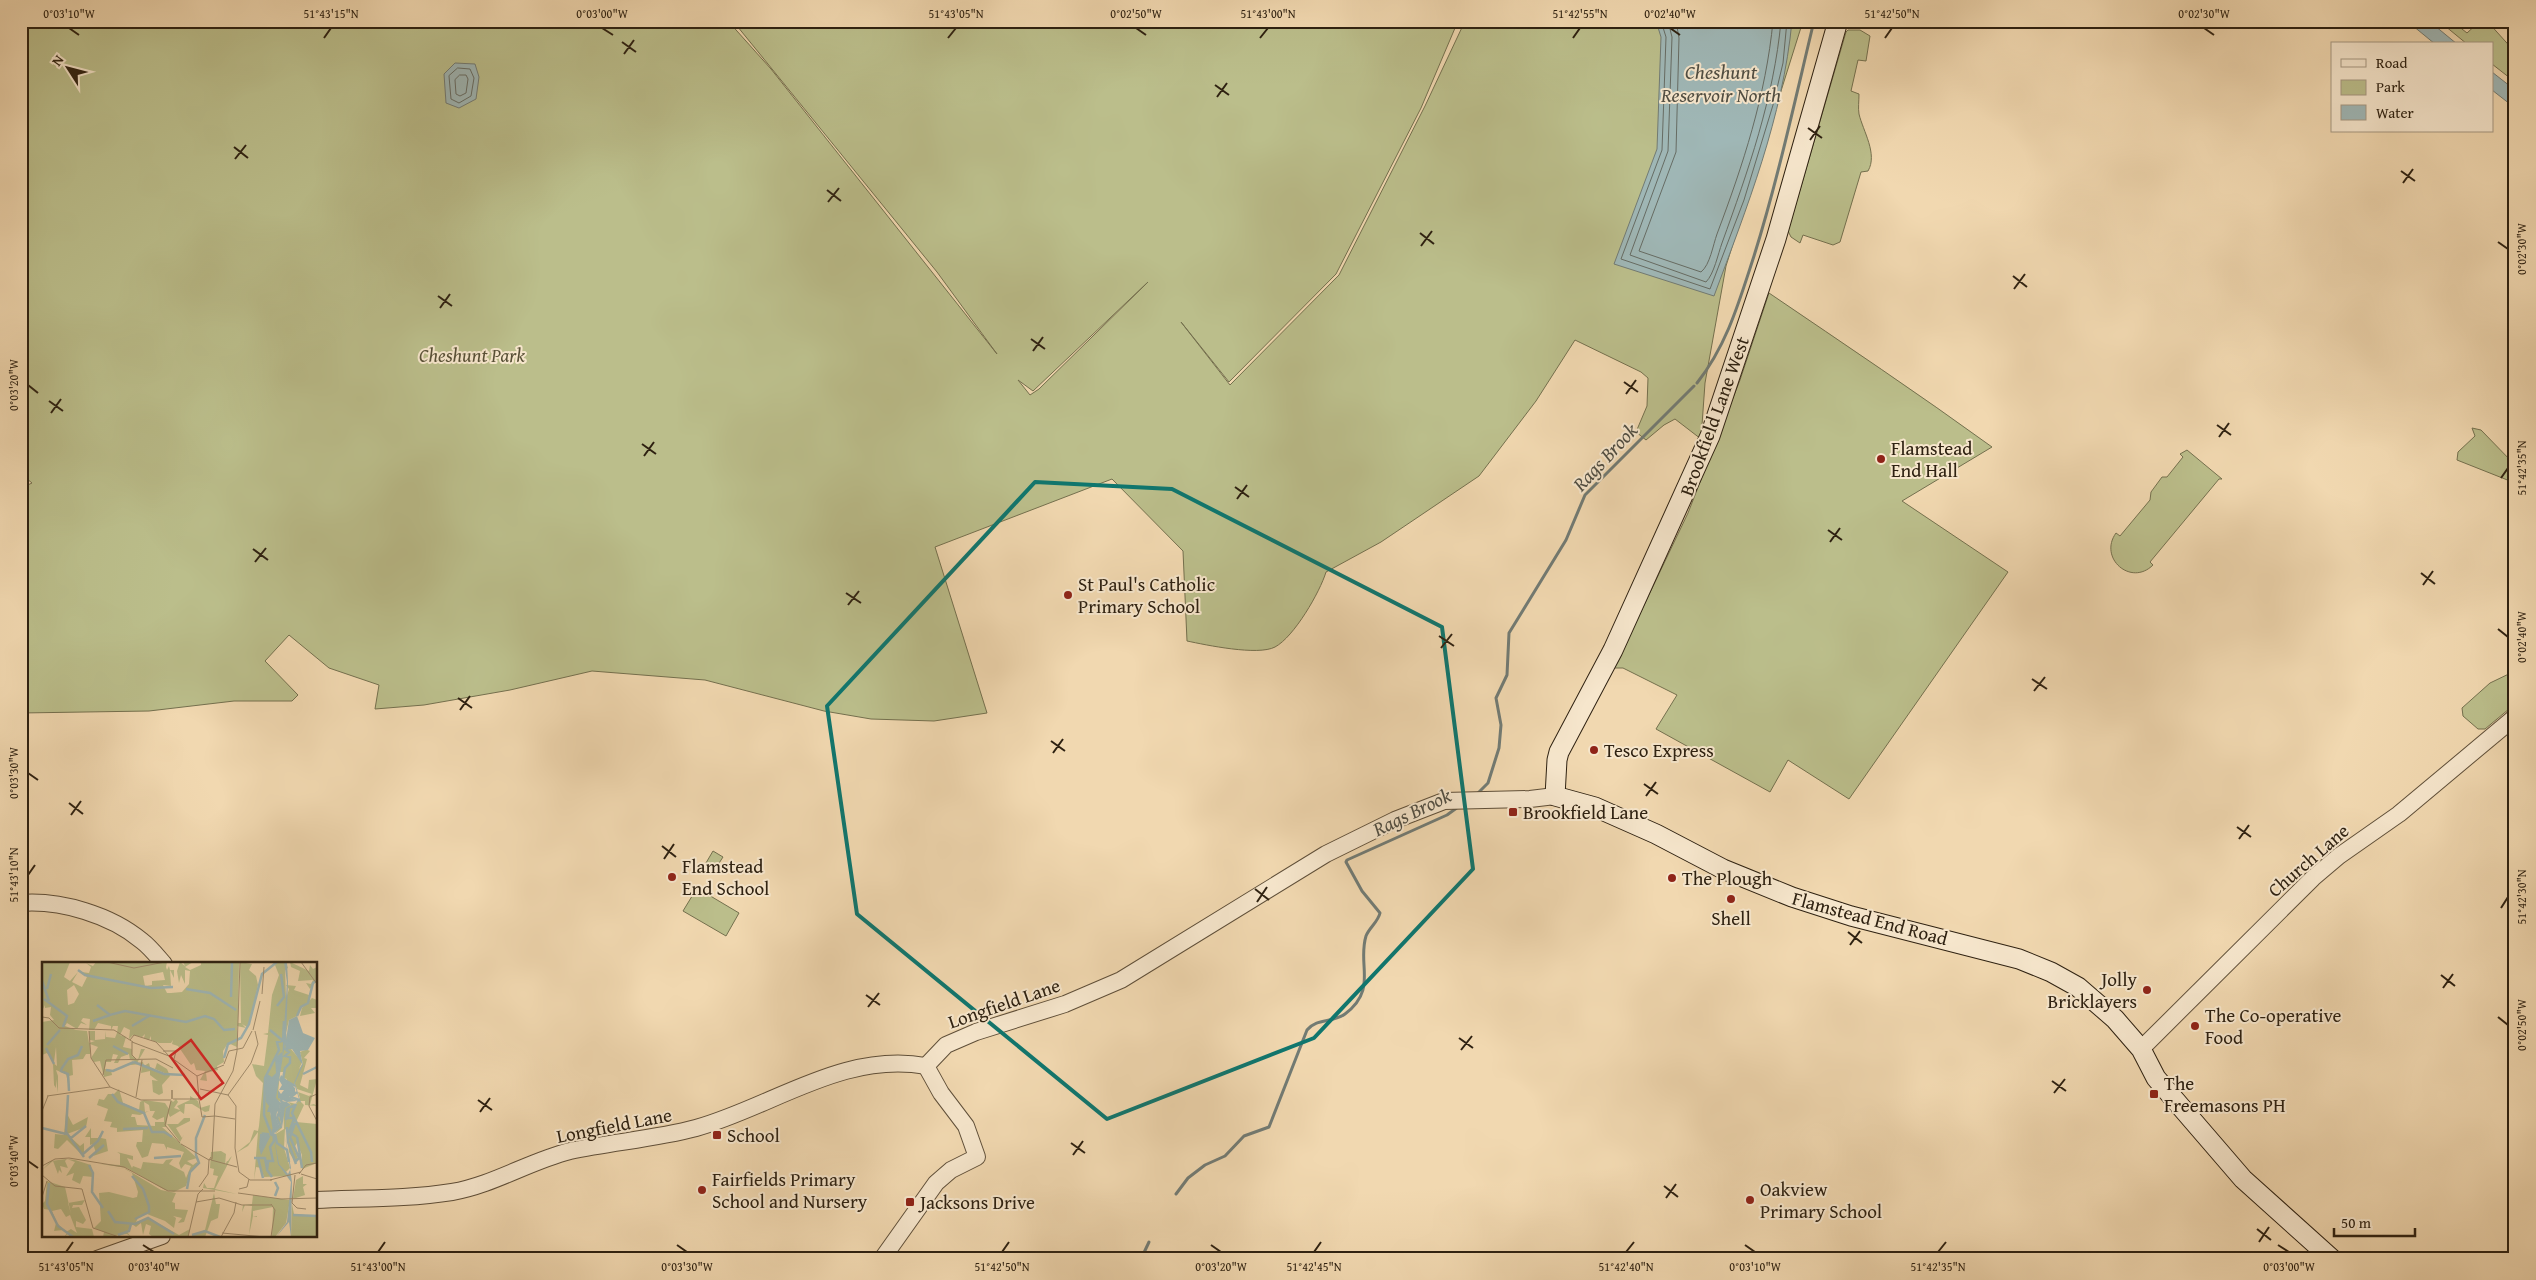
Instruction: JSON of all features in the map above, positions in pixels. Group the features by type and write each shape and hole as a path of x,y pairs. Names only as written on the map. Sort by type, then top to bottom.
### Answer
{"main road":[{"name":"Brookfield Lane West","path":"1555,796 1555,775 1559,752 1617,642 1710,436 1776,239 1838,21"},
{"name":"Flamstead End Road","path":"1555,796 1595,807 1656,834 1722,869 1792,897 1852,916 1990,950 2036,965 2078,987 2115,1020 2141,1049 2156,1078 2233,1168 2258,1194 2332,1259"}],"street":[{"name":"Church Lane","path":"2141,1049 2313,878 2339,856 2399,814 2515,717"},
{"name":"Longfield Lane","path":"318,1200 452,1192 568,1152 697,1128 826,1076 852,1069 908,1063 926,1066 946,1045 976,1032 1064,1004 1121,980 1326,854 1373,830 1450,801 1530,799 1555,796"},
{"path":"21,903 53,905 85,911 102,918 142,941 162,962"},
{"path":"882,1259 936,1183 951,1170 977,1157 966,1126 941,1093 926,1066"},
{"path":"97,1259 156,1238"}],"highlighted area":[{"path":"1035,482 1172,489 1442,627 1473,869 1314,1038 1107,1119 857,914 827,706"}],"green space":[{"name":"Cheshunt Park","path":"21,21 728,21 771,69 997,354 937,272 733,21 1458,21 1421,108 1336,274 1229,382 1181,322 1230,385 1339,275 1425,106 1465,21 1803,21 1726,266 1705,383 1701,439 1675,419 1664,425 1646,440 1636,432 1647,406 1648,378 1641,372 1575,340 1536,401 1479,476 1381,542 1326,572 1318,591 1298,624 1275,647 1245,650 1187,641 1183,551 1112,479 935,547 987,713 934,721 871,719 824,711 705,680 592,671 510,690 424,705 375,709 379,685 329,668 289,635 265,661 298,695 292,701 234,701 149,711 21,713 21,488 32,483 21,474","holes":["1148,282 1039,389 1030,395 1018,380 1033,391"]},
{"path":"2439,21 2452,21 2467,33 2480,21 2487,21 2515,52 2515,82 2494,66 2494,42 2465,42"},
{"path":"1848,30 1860,30 1870,36 1866,61 1858,60 1851,91 1859,94 1859,114 1871,150 1871,164 1868,171 1861,172 1840,242 1833,245 1803,235 1800,243 1791,237 1788,231"},
{"path":"1769,293 1992,447 1902,501 2008,572 1849,799 1788,760 1770,792 1656,729 1677,695 1623,668 1614,668 1688,513 1740,380"},
{"path":"2472,428 2481,430 2515,465 2515,483 2457,460 2458,452 2475,436"},
{"path":"2187,450 2222,479 2219,479 2150,562 2153,565 2144,571 2135,573 2127,571 2114,560 2111,552 2112,542 2116,533 2120,536 2150,500 2151,492 2162,477 2167,477 2183,457 2180,454"},
{"path":"2515,671 2515,704 2485,729 2478,729 2463,716 2462,708 2490,683"},
{"path":"713,851 723,857 712,874 703,868"},
{"path":"697,888 739,913 726,936 683,911"}],"water":[{"name":"Cheshunt Reservoir North","path":"1656,21 1792,21 1781,92 1772,127 1751,195 1714,296 1614,264 1657,149 1661,37"},
{"path":"2407,21 2429,21 2455,42 2433,42"},
{"path":"455,63 475,64 479,77 476,99 459,108 446,103 444,74"},
{"path":"2494,74 2515,90 2515,108 2494,92"}],"waterway":[{"name":"Rags Brook","path":"1697,383 1716,354 1731,322 1763,227 1779,169 1814,21"},
{"name":"Rags Brook","path":"1477,794 1488,783 1499,748 1501,725 1496,698 1507,675 1509,633 1566,540 1585,495 1694,386"},
{"name":"Rags Brook","path":"1176,1194 1188,1178 1205,1165 1225,1156 1244,1136 1269,1127 1307,1030 1315,1024 1335,1019 1345,1014 1355,1005 1361,995 1364,986 1364,947 1366,936 1380,913 1362,891 1346,862 1347,860 1447,815 1458,807"},
{"name":"Rags Brook","path":"1141,1259 1149,1242"}],"place":[{"name":"Flamstead End Hall","path":"1881,459"},
{"name":"St Paul's Catholic Primary School","path":"1068,595"},
{"name":"Tesco Express","path":"1594,750"},
{"name":"Brookfield Lane","path":"1513,812"},
{"name":"Flamstead End School","path":"672,877"},
{"name":"The Plough","path":"1672,878"},
{"name":"Shell","path":"1731,899"},
{"name":"Jolly Bricklayers","path":"2147,990"},
{"name":"The Co-operative Food","path":"2195,1026"},
{"name":"The Freemasons PH","path":"2154,1094"},
{"name":"School","path":"717,1135"},
{"name":"Fairfields Primary School and Nursery","path":"702,1190"},
{"name":"Oakview Primary School","path":"1750,1200"},
{"name":"Jacksons Drive","path":"910,1202"}]}
